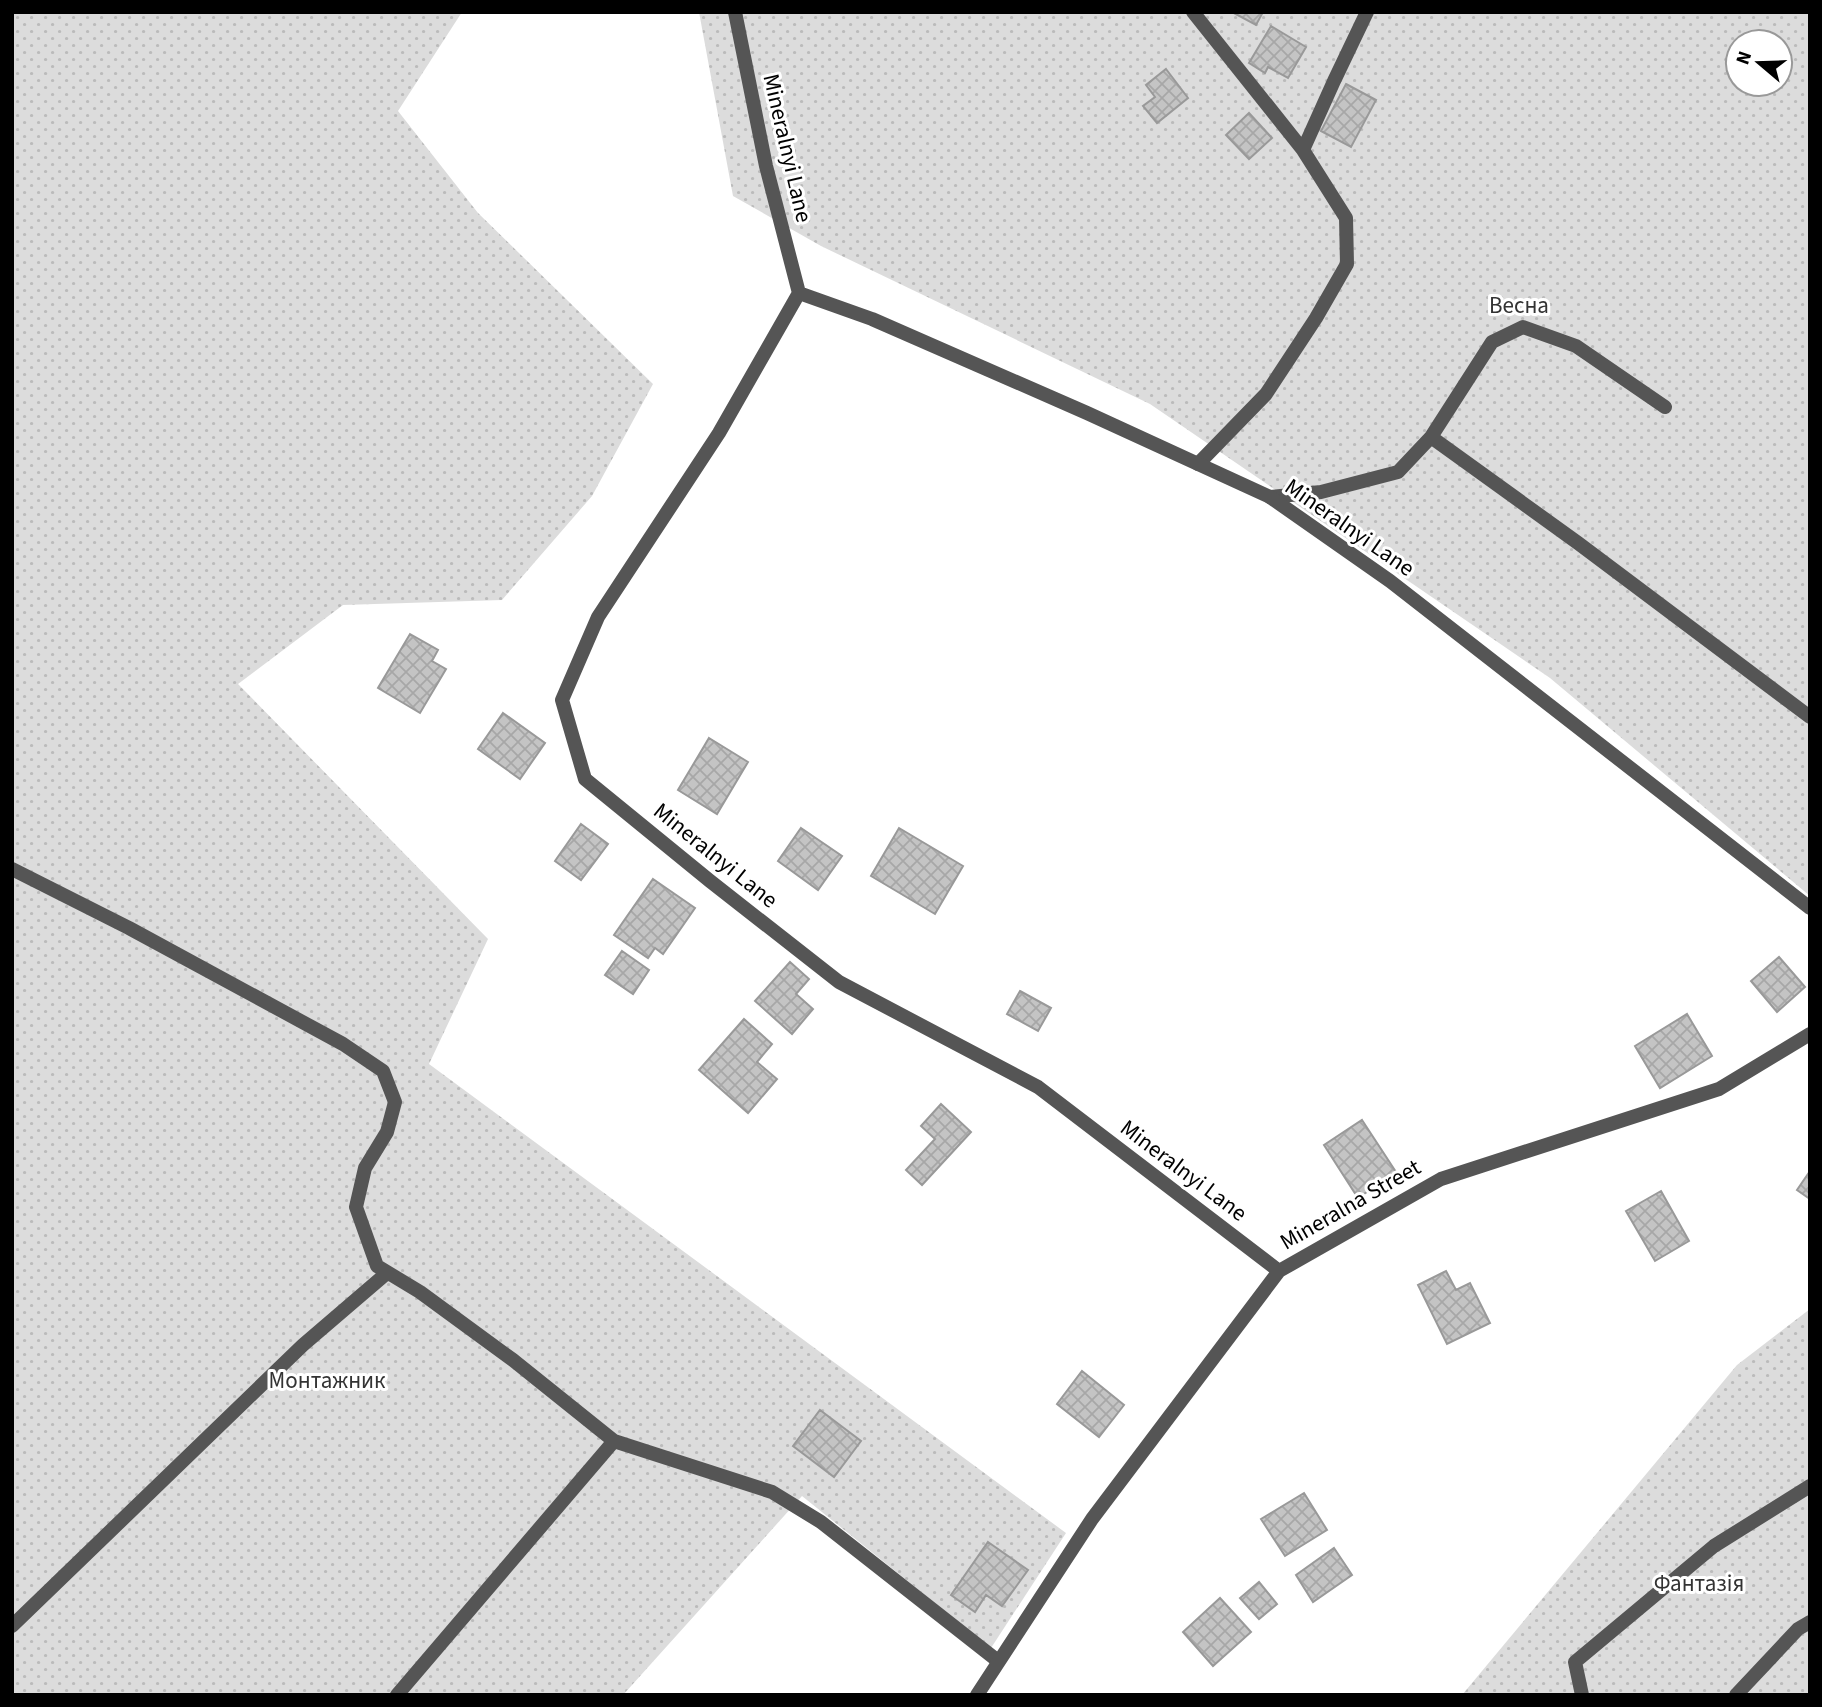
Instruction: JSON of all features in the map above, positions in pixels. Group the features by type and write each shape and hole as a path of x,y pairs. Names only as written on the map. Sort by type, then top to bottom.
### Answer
{"street":[{"name":"Mineralnyi Lane","path":"735,12 766,166 799,293 719,433 598,617 562,700 585,779 839,982 1038,1087 1279,1271"},
{"path":"1193,12 1303,150 1346,218 1347,264 1316,318 1266,394 1198,464"},
{"path":"1303,150 1367,12"},
{"name":"Mineralnyi Lane","path":"799,293 872,319 1087,413 1269,497 1390,581 1810,908"},
{"path":"1269,497 1321,492 1398,472 1431,437 1492,342 1523,327 1576,346 1665,407"},
{"path":"1431,437 1810,717"},
{"path":"12,869 129,928 331,1037 383,1071 395,1102 387,1132 365,1168 356,1207 377,1266 420,1292 513,1360 614,1441 772,1492 821,1522 998,1661"},
{"name":"Mineralna Street","path":"977,1695 1092,1519 1279,1271 1441,1179 1719,1089 1810,1034"},
{"path":"12,1626 303,1345 387,1273"},
{"path":"397,1695 614,1441"},
{"path":"1582,1695 1575,1662 1714,1546 1810,1486"},
{"path":"1736,1695 1798,1629 1810,1622"}],"green space":[{"name":"Монтажник","path":"12,12 462,12 398,111 478,213 653,384 592,496 502,600 343,605 238,684 488,939 429,1064 1066,1533 991,1648 802,1496 623,1695 12,1695"},
{"name":"Весна","path":"699,12 1810,12 1810,896 1550,678 1150,404 821,246 733,196"},
{"name":"Фантазія","path":"1810,1309 1810,1695 1462,1695 1737,1365"}],"building":[{"path":"1232,12 1263,12 1256,25"},
{"path":"1271,26 1306,47 1288,78 1268,67 1265,73 1249,63"},
{"path":"1166,69 1188,98 1157,123 1143,106 1155,97 1146,85"},
{"path":"1346,84 1376,100 1351,147 1321,131"},
{"path":"1249,113 1272,138 1249,159 1226,135"},
{"path":"410,634 438,650 432,661 446,669 420,713 378,688"},
{"path":"503,713 545,743 520,779 478,749"},
{"path":"709,738 748,762 717,814 678,790"},
{"path":"581,824 608,844 581,880 555,861"},
{"path":"801,828 842,856 818,890 778,861"},
{"path":"899,828 963,866 935,914 871,876"},
{"path":"653,879 695,908 663,954 655,948 648,958 614,935"},
{"path":"622,951 649,970 633,994 605,975"},
{"path":"1779,957 1805,987 1777,1012 1751,981"},
{"path":"790,962 809,979 796,994 813,1009 792,1034 755,1001"},
{"path":"1020,991 1051,1008 1038,1031 1007,1014"},
{"path":"1687,1014 1712,1056 1660,1088 1635,1046"},
{"path":"744,1019 772,1044 757,1062 777,1079 748,1113 699,1070"},
{"path":"941,1104 971,1132 922,1185 906,1170 935,1139 921,1126"},
{"path":"1362,1120 1396,1172 1358,1198 1324,1145"},
{"path":"1810,1171 1810,1199 1797,1190"},
{"path":"1661,1191 1689,1241 1655,1261 1626,1211"},
{"path":"1446,1271 1456,1290 1470,1283 1490,1323 1447,1344 1418,1285"},
{"path":"1082,1371 1124,1405 1099,1437 1057,1404"},
{"path":"820,1410 861,1441 834,1477 793,1446"},
{"path":"1304,1493 1327,1530 1285,1556 1261,1519"},
{"path":"988,1542 1028,1570 1002,1606 986,1595 975,1612 951,1595"},
{"path":"1334,1548 1352,1575 1313,1602 1296,1575"},
{"path":"1259,1582 1277,1604 1259,1619 1240,1598"},
{"path":"1220,1598 1251,1632 1213,1666 1183,1632"}]}
